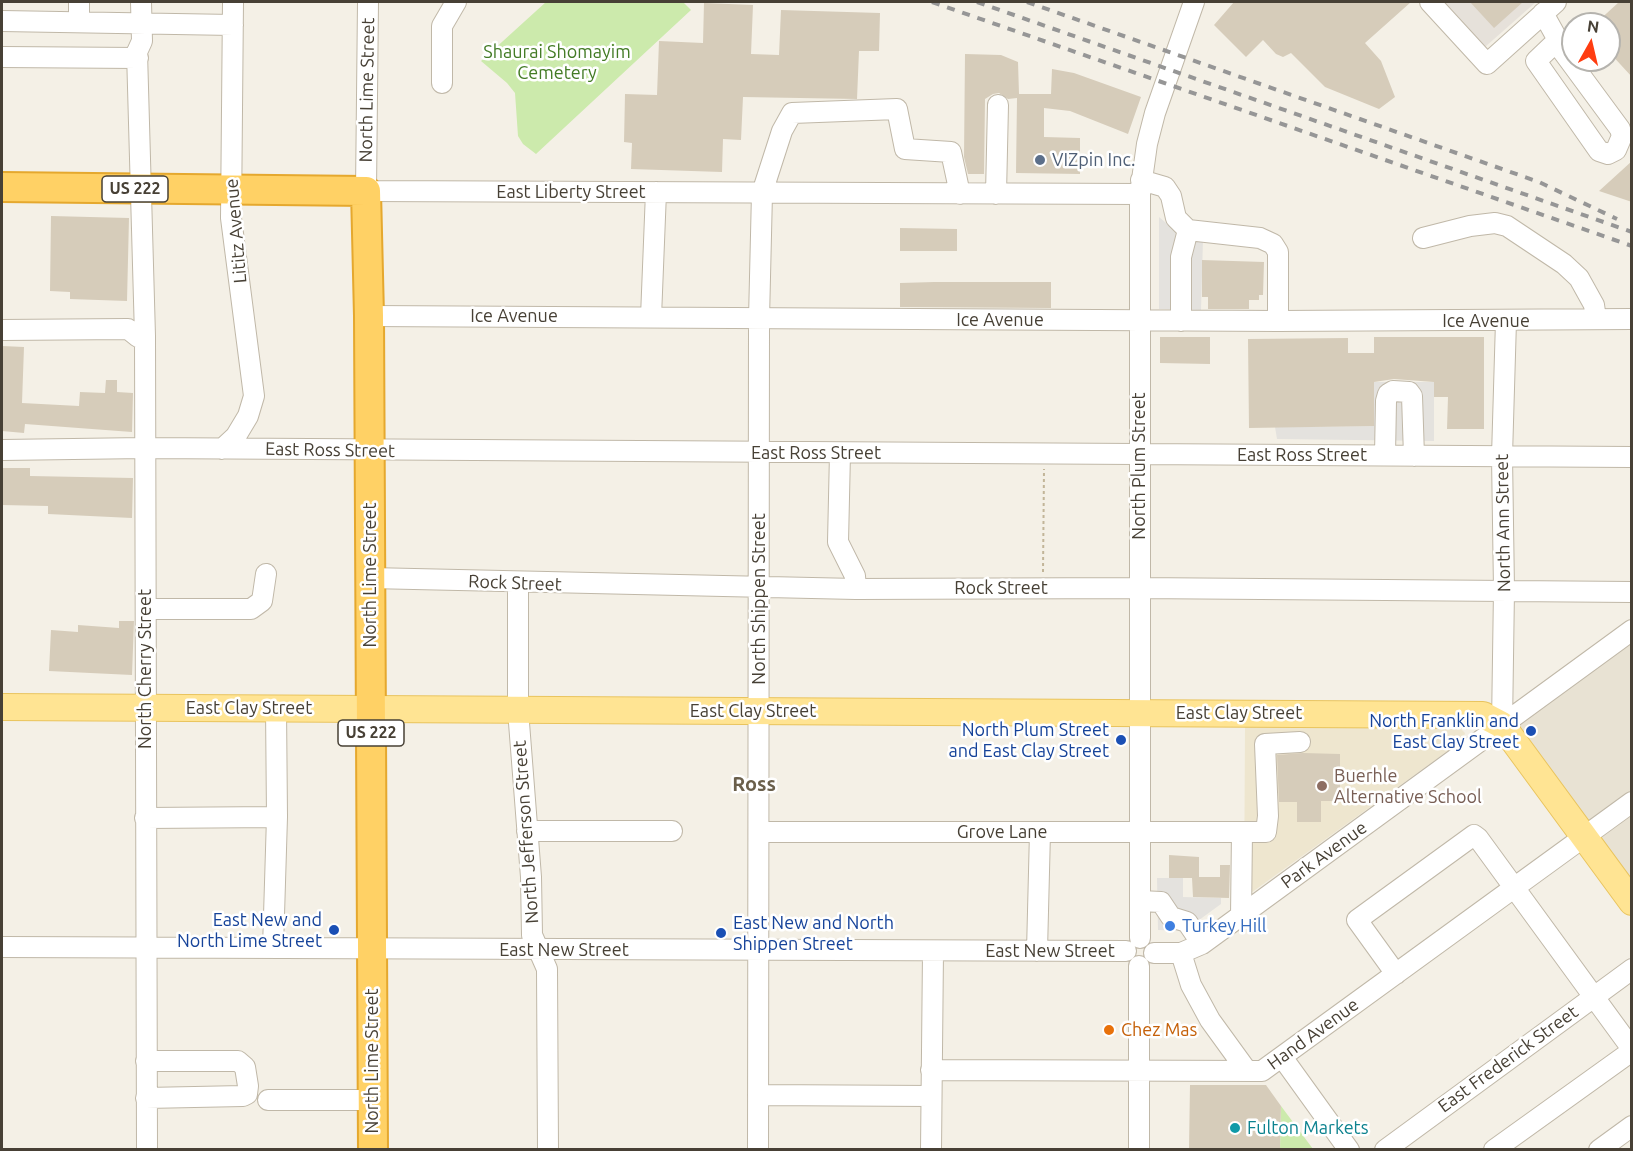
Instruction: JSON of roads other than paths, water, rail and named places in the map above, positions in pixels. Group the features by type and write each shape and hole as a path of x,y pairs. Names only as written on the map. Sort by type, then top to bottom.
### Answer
{"highway":[{"name":"East Liberty Street","path":"2,187 366,191"},
{"name":"North Lime Street","path":"366,191 369,316 373,1149"}],"main road":[{"name":"East Clay Street","path":"2,707 1476,715 1490,718 1502,725"},
{"path":"1502,725 1632,902"}],"street":[{"path":"79,2 79,22"},
{"name":"North Cherry Street","path":"141,2 142,41 138,58 142,189 139,328 144,448 146,609 147,1149"},
{"name":"Lititz Avenue","path":"222,449 236,436 248,416 254,396 231,218 233,2"},
{"name":"North Lime Street","path":"366,191 368,2"},
{"path":"442,83 442,26 456,2"},
{"name":"North Plum Street","path":"1139,1149 1135,952 1140,901 1138,588 1140,194 1155,112 1194,2"},
{"path":"1430,2 1487,64 1549,7 1557,40 1620,129 1622,136 1616,150 1608,154 1599,151 1536,61 1557,40"},
{"path":"2,21 233,25"},
{"path":"2,57 138,58"},
{"path":"996,194 998,105"},
{"name":"North Shippen Street","path":"758,1149 759,319 762,193 782,131 792,113 897,109 905,149 951,152 960,194"},
{"path":"1140,194 1165,187 1171,195 1179,223 1188,230 1260,238 1273,244 1278,252 1278,321"},
{"name":"East Liberty Street","path":"366,191 1140,194 1173,208"},
{"path":"651,317 656,192"},
{"path":"1423,238 1470,226 1495,224 1507,226 1564,264 1579,278 1594,305 1596,319"},
{"path":"1181,321 1181,257 1188,230"},
{"name":"Ice Avenue","path":"369,316 1140,321 1632,319"},
{"name":"North Ann Street","path":"1502,725 1504,590 1502,456 1506,321"},
{"path":"2,330 139,328"},
{"path":"1386,455 1388,394 1393,391 1408,392 1412,396 1414,456"},
{"name":"East Ross Street","path":"2,450 144,448 1632,457"},
{"path":"840,453 838,542 855,576 856,589"},
{"path":"146,609 251,609 262,601 266,574"},
{"name":"Rock Street","path":"370,578 518,584 758,588 1632,592"},
{"name":"North Jefferson Street","path":"518,584 518,710 532,935 548,969 548,1149"},
{"name":"Park Avenue","path":"1135,952 1147,964 1154,953 1181,953 1202,944 1632,630"},
{"path":"273,948 277,817 276,708"},
{"path":"1241,916 1243,832 1266,831 1268,816 1265,744 1300,742"},
{"name":"Hand Avenue","path":"931,1070 1262,1071 1632,802"},
{"path":"145,818 277,817"},
{"path":"527,831 672,831"},
{"name":"Grove Lane","path":"759,832 1243,832"},
{"path":"1037,951 1040,832"},
{"path":"1396,974 1357,920 1468,836 1478,838 1632,1050 1494,1149"},
{"path":"1140,901 1161,902 1171,917 1187,922 1202,944"},
{"name":"East New Street","path":"2,947 1135,952"},
{"path":"931,1149 933,952"},
{"path":"1181,953 1191,985 1210,1020 1247,1071"},
{"name":"East Frederick Street","path":"1398,1146 1632,969"},
{"path":"1282,1057 1349,1149"},
{"path":"146,1061 238,1061 245,1067 248,1086 247,1094 243,1096 146,1098"},
{"path":"758,1095 931,1096"},
{"path":"268,1100 372,1100"},
{"path":"1599,1149 1632,1126"}],"railway":[{"path":"932,2 1632,246"},
{"path":"977,2 1632,232"},
{"path":"1027,2 1539,182 1617,219"}],"place":[{"name":"VIZpin Inc.","path":"1040,160"},
{"name":"North Franklin and East Clay Street","path":"1531,731"},
{"name":"North Plum Street and East Clay Street","path":"1121,740"},
{"name":"Buerhle Alternative School","path":"1322,786"},
{"name":"Turkey Hill","path":"1170,926"},
{"name":"East New and North Lime Street","path":"334,930"},
{"name":"East New and North Shippen Street","path":"721,933"},
{"name":"Chez Mas","path":"1109,1030"},
{"name":"Fulton Markets","path":"1235,1128"}],"district":[{"name":"Ross","path":"754,784"}],"park label":[{"name":"Shaurai Shomayim Cemetery","path":"557,62"}]}
